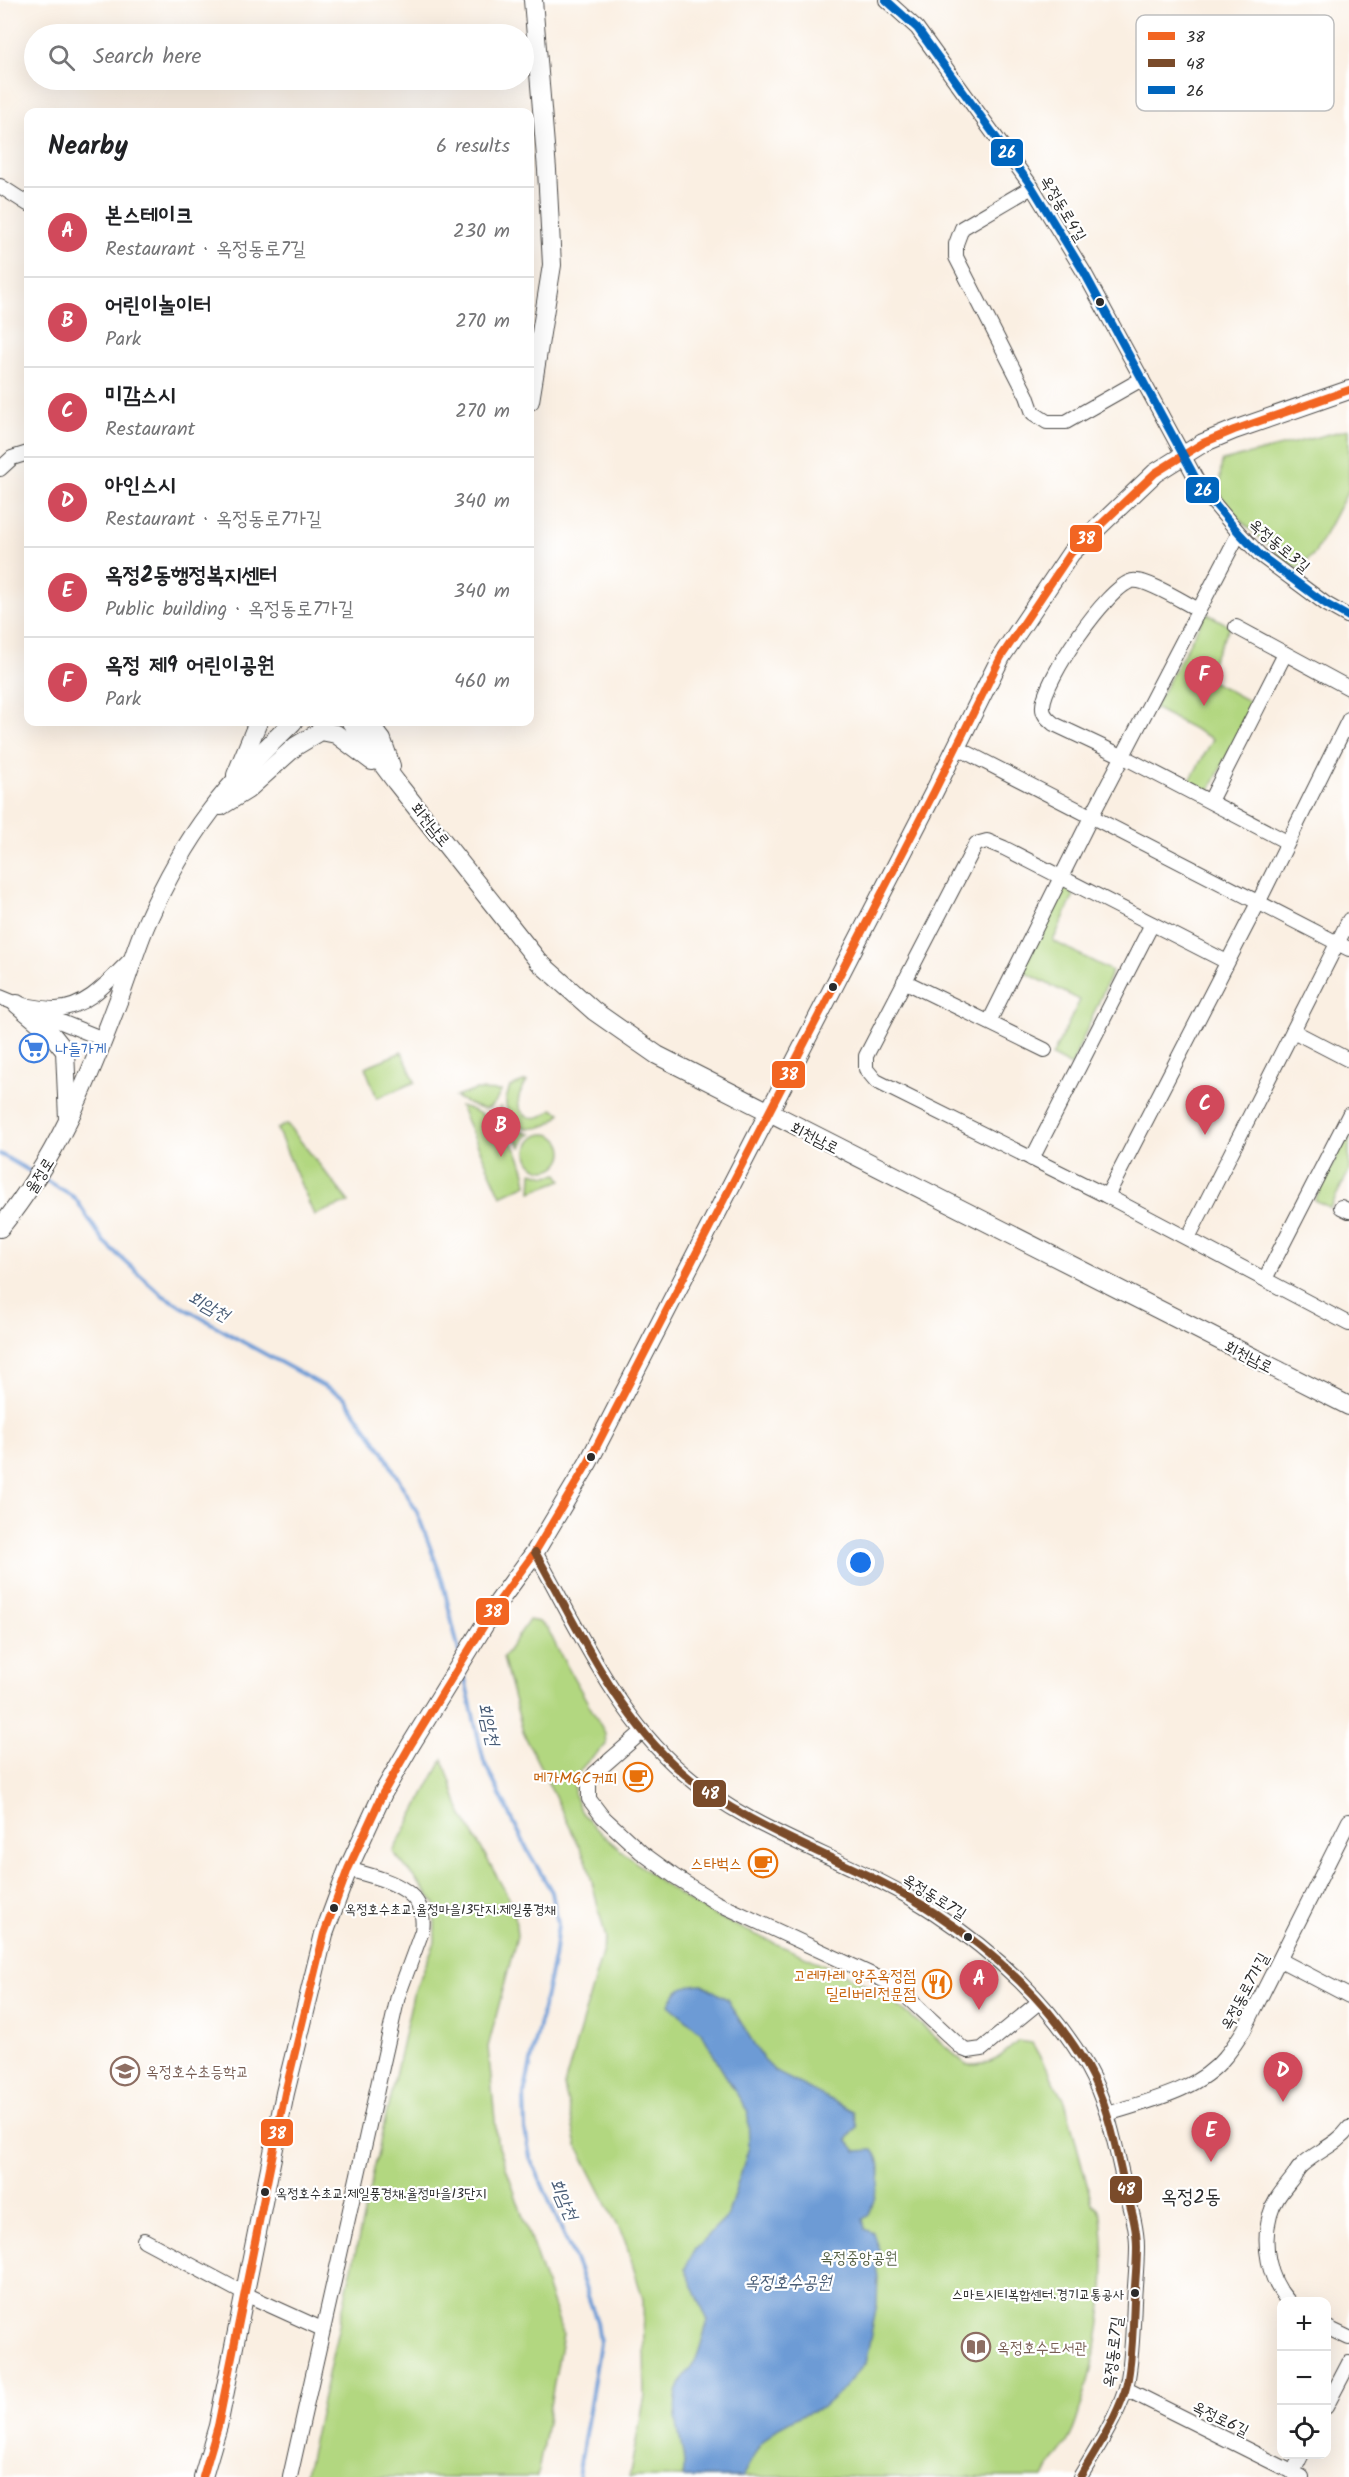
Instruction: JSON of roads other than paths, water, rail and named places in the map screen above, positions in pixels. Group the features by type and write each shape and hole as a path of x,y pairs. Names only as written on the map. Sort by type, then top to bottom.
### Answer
{"main road":[{"path":"533,0 547,170 552,265 534,376"},
{"path":"203,2477 218,2426 285,2093 324,1934 348,1869 383,1793 410,1746 499,1601 535,1552 588,1463 1000,657 1071,553 1155,472 1203,443 1349,390"},
{"path":"234,782 256,726"},
{"path":"234,782 289,726"},
{"name":"회천남로","path":"354,726 539,962 594,1011 657,1055 1349,1406"},
{"path":"371,726 382,740 396,782"},
{"path":"209,813 247,790 296,746 321,731 336,734 357,748 396,782"},
{"name":"율정로","path":"0,1228 25,1198 55,1149 68,1122 160,895 209,813 234,782"},
{"path":"8,1001 49,1031 65,1051 68,1122"}],"street":[{"name":"옥정동로4길","path":"886,0 917,28 1032,187 1084,274 1182,456"},
{"path":"0,186 24,201"},
{"path":"1032,187 962,228 956,244 956,258 1027,396 1033,413 1047,422 1066,422 1142,379"},
{"path":"3,462 24,454"},
{"name":"옥정동로3길","path":"1182,456 1201,488 1260,555 1326,604 1349,617"},
{"path":"988,1022 1122,756 1239,533"},
{"path":"1199,610 1145,583 1134,581 1120,586 1094,614 1049,682 1042,707 1046,717 1072,734 1122,756 1287,842"},
{"path":"1236,627 1349,688"},
{"path":"1210,801 1285,654"},
{"path":"1107,1196 1258,903 1349,718"},
{"path":"956,747 1343,947"},
{"path":"1227,962 996,844 987,841 976,844 866,1056 866,1069 876,1081 1107,1196 1349,1324"},
{"path":"1188,1238 1293,1032 1343,947 1349,920"},
{"path":"1032,1159 1152,924"},
{"path":"8,1001 54,1009 77,1004 99,990 135,956"},
{"path":"904,981 1045,1050"},
{"path":"8,1001 103,1039"},
{"path":"1293,1032 1349,1060"},
{"path":"1265,1279 1349,1115"},
{"name":"옥정동로7길","path":"535,1552 610,1685 656,1749 684,1775 715,1797 934,1912 1000,1963 1039,2002 1088,2068 1108,2114 1137,2244 1126,2389 1103,2438 1080,2477"},
{"path":"642,1732 595,1773 590,1782 590,1799 602,1815 641,1852 674,1876 715,1902 889,1982 968,2051 982,2049 1039,2002"},
{"name":"옥정동로7가길","path":"1108,2114 1178,2090 1201,2079 1224,2059 1244,2030 1349,1821"},
{"path":"290,2477 398,1996 424,1920 422,1910 410,1894 382,1880 348,1869"},
{"path":"1280,1960 1349,1996"},
{"path":"1286,2297 1273,2277 1269,2264 1267,2233 1270,2215 1281,2190 1302,2165 1340,2139 1349,2128"},
{"path":"144,2240 245,2294 322,2329"},
{"path":"1331,2329 1349,2338"},
{"path":"1327,2405 1349,2363"},
{"name":"옥정로6길","path":"1126,2389 1298,2475"},
{"path":"1298,2475 1301,2459"}],"water":[{"name":"옥정호수공원","path":"702,1984 727,1999 763,2059 776,2072 853,2111 857,2127 847,2140 856,2151 873,2150 880,2164 879,2181 874,2199 869,2215 863,2219 865,2229 873,2233 881,2255 875,2259 878,2277 877,2305 865,2364 822,2408 803,2414 777,2428 760,2445 742,2477 683,2477 683,2457 675,2408 677,2392 697,2356 708,2321 685,2268 696,2248 727,2217 749,2147 748,2112 702,2033 669,2005 682,1988"}],"waterway":[{"name":"회암천","path":"0,1154 33,1173"},
{"name":"회암천","path":"42,1178 75,1198 104,1242 162,1295 344,1397 382,1450 417,1512 442,1579 459,1652"},
{"name":"회암천","path":"463,1671 484,1762 530,1855 552,1892 558,1924 554,1958 524,2094 525,2129 530,2157 578,2267 597,2322 600,2343 578,2477"}],"place":[{"name":"옥정 제9 어린이공원","path":"1204,706"},
{"name":"나들가게","path":"34,1048"},
{"name":"미감스시","path":"1205,1135"},
{"name":"어린이놀이터","path":"501,1157"},
{"name":"메가MGC커피","path":"638,1777"},
{"name":"스타벅스","path":"763,1863"},
{"name":"옥정호수초교.율정마을13단지.제일풍경채","path":"334,1908"},
{"name":"고레카레 양주옥정점 딜리버리전문점","path":"937,1984"},
{"name":"본스테이크","path":"979,2010"},
{"name":"옥정호수초등학교","path":"125,2071"},
{"name":"아인스시","path":"1283,2102"},
{"name":"옥정2동행정복지센터","path":"1211,2162"},
{"name":"옥정호수초교.제일풍경채.율정마을13단지","path":"265,2192"},
{"name":"스마트시티복합센터.경기교통공사","path":"1135,2293"},
{"name":"옥정호수도서관","path":"976,2347"}],"district":[{"name":"옥정2동","path":"1191,2196"}],"park label":[{"name":"옥정중앙공원","path":"859,2257"}]}
